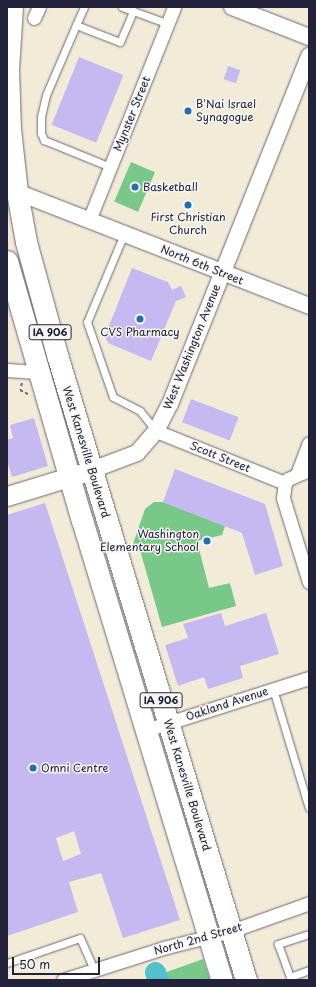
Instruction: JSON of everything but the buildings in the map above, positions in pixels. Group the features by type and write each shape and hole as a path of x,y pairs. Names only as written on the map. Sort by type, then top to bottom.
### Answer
{"main road":[{"name":"West Kanesville Boulevard","path":"12,7 9,101 12,190 34,278 246,980"},
{"name":"West Kanesville Boulevard","path":"7,261 71,476 82,520 222,980"},
{"path":"7,496 92,470"}],"street":[{"name":"Mynster Street","path":"89,220 174,7"},
{"path":"232,7 309,37"},
{"name":"West Washington Avenue","path":"92,470 137,453 156,431 222,274 309,56"},
{"name":"North 6th Street","path":"12,190 222,274 309,306"},
{"path":"7,370 39,372"},
{"name":"Scott Street","path":"156,431 285,483"},
{"path":"309,443 303,472 285,483 283,498 309,582"},
{"name":"Oakland Avenue","path":"146,730 309,678"},
{"name":"North 2nd Street","path":"63,980 231,930 309,903"}],"lane":[{"path":"84,7 46,95 41,116 41,133 44,140 110,167"},
{"path":"122,7 168,24"},
{"path":"76,25 120,42 133,11"},
{"path":"124,234 87,322 113,397 140,411 156,431"},
{"path":"273,689 309,808"},
{"path":"309,934 278,944 290,977 309,970"},
{"path":"7,963 80,938 94,970"}],"green space":[{"name":"Basketball","path":"131,162 155,172 138,212 114,202"},
{"path":"154,502 163,502 225,526 222,535 197,541 209,588 230,583 236,606 162,627 140,550 132,547 145,509"},
{"path":"203,959 210,980 150,980 150,978"}],"waterway":[{"path":"155,972 158,980"}],"place":[{"name":"B'Nai Israel Synagogue","path":"188,111"},
{"name":"Basketball","path":"135,187"},
{"name":"First Christian Church","path":"188,205"},
{"name":"CVS Pharmacy","path":"140,319"},
{"name":"Washington Elementary School","path":"207,541"},
{"name":"Omni Centre","path":"33,768"}]}
